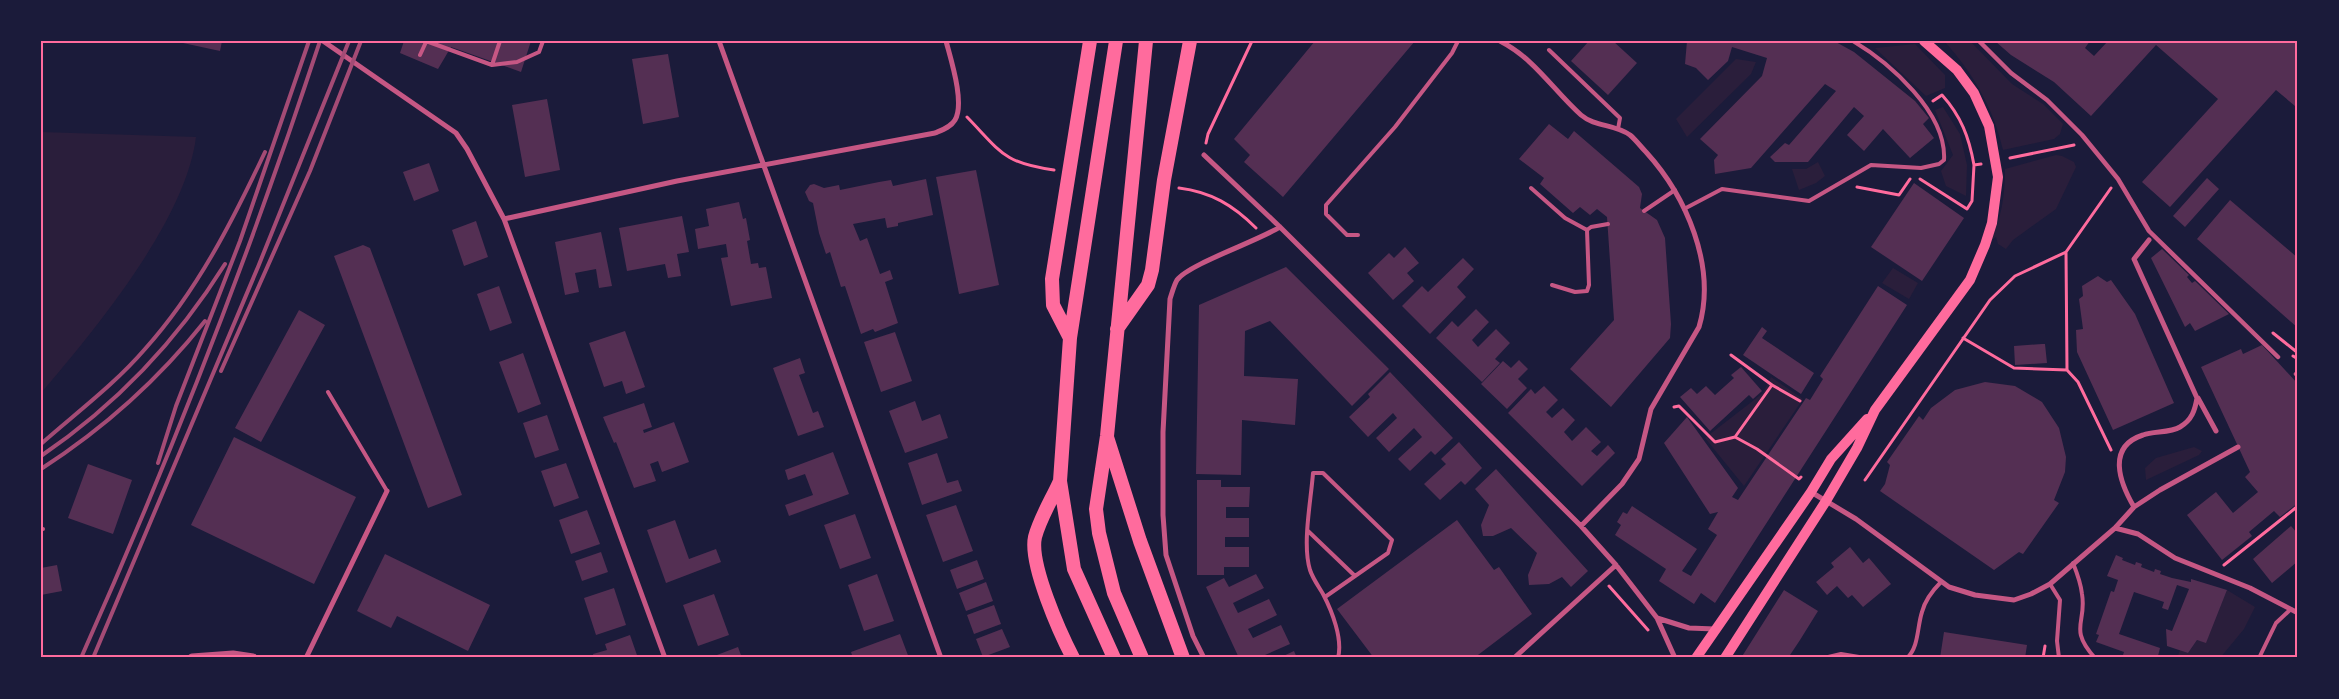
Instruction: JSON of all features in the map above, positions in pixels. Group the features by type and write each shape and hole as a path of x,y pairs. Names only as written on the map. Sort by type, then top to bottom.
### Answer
{"highway":[{"path":"1070,338 1053,305 1052,280 1090,41"},
{"path":"1114,658 1074,569 1060,481 1070,338 1116,41"},
{"path":"1142,658 1114,593 1099,533 1096,509 1107,436 1146,41"},
{"path":"1116,330 1148,285 1152,270 1164,180 1190,41"},
{"path":"1107,436 1140,541 1183,658"},
{"path":"1060,481 1035,539 1040,577 1062,638 1073,658"}],"main road":[{"path":"1696,658 1811,492 1831,459 1875,410 1970,280 1985,245 1992,223 1996,195 1996,161 1989,126 1974,93 1957,70 1924,41"},
{"path":"1725,658 1826,501 1857,448 1875,410"}],"street":[{"path":"323,41 456,133 467,149 504,219 664,658"},
{"path":"719,41 762,165 941,658"},
{"path":"504,219 762,165 935,133 948,128 955,120 958,107 946,41"},
{"path":"1500,41 1517,50 1535,65 1582,116 1594,123 1618,129 1630,136 1675,190 1698,242 1704,282 1703,316 1699,327 1651,409 1639,458 1622,484 1581,526"},
{"path":"1979,41 2011,73 2047,100 2082,135 2118,179 2149,231 2151,238 2278,357"},
{"path":"1204,155 1280,227 1581,526 1616,565 1657,618 1675,658"},
{"path":"1204,658 1190,627 1166,555 1163,432 1170,299 1177,281 1190,270 1265,237 1280,227"},
{"path":"2151,238 2131,259 2198,398 2216,431"},
{"path":"2134,507 2122,487 2118,465 2119,458 2127,445 2141,436 2178,428 2188,421 2195,412 2198,398"},
{"path":"1811,492 1856,519 1941,582 1975,595 2014,600 2050,584 2115,528 2134,507 2160,490 2238,447"},
{"path":"306,658 387,491"},
{"path":"2115,528 2138,534 2176,558 2250,588 2298,613"},
{"path":"1514,658 1616,565"},
{"path":"1657,618 1689,628 1716,629"},
{"path":"192,658 233,655 254,658"}],"lane":[{"path":"492,65 500,41"},
{"path":"420,55 426,42 492,65 517,62 538,52 543,41"},
{"path":"1358,236 1347,235 1326,214 1326,205 1395,127 1452,53 1458,41"},
{"path":"1684,209 1722,189 1809,200 1871,165 1921,168 1938,164 1944,160 1938,128 1926,105 1875,54 1853,41"},
{"path":"1549,50 1620,118 1618,129"},
{"path":"1531,188 1569,221 1587,230"},
{"path":"1644,211 1675,190"},
{"path":"1587,230 1591,227 1608,224"},
{"path":"1552,285 1575,292 1583,292 1588,288 1587,230"},
{"path":"328,392 387,491"},
{"path":"1325,597 1388,553 1392,540 1323,473 1313,473 1308,531 1310,571 1325,597 1340,641 1338,658"},
{"path":"1308,531 1355,576"},
{"path":"2073,563 2083,595 2080,631 2083,640 2095,658"},
{"path":"1907,658 1913,651 1922,612 1928,596 1941,582"},
{"path":"2050,584 2060,600 2057,641 2059,658"},
{"path":"2260,658 2276,623 2291,609"},
{"path":"1824,658 1841,654 1865,658"}],"path":[{"path":"1204,155 1208,134 1252,41"},
{"path":"1826,191 1848,186 1899,194 1913,174 1967,209 1972,201 1974,165 1970,141 1955,110 1942,95 1926,105"},
{"path":"958,107 999,151 1015,162 1038,168"},
{"path":"1974,165 2073,145 2086,140"},
{"path":"1865,480 1990,300 2015,276 2066,252 2118,179"},
{"path":"1201,191 1223,200 1242,214 1265,237"},
{"path":"2066,252 2067,370 2078,382 2109,448 2119,458"},
{"path":"1963,338 2014,368 2067,370"},
{"path":"1731,354 1772,385 1800,401"},
{"path":"2293,356 2298,359"},
{"path":"1735,437 1772,385"},
{"path":"1674,407 1678,406 1715,442 1735,437 1748,443 1799,479 1804,472"},
{"path":"2223,566 2298,506"},
{"path":"1602,578 1652,636"}],"shaded area":[{"path":"1944,41 1970,41 2012,84 2043,104 2063,124 2060,134 2054,139 2003,150 1994,119 1981,91 1964,65"},
{"path":"1915,44 1945,75 1945,88 1926,96 1875,48"},
{"path":"1736,59 1756,62 1751,74 1687,137 1676,119"},
{"path":"1943,107 1960,134 1967,165 1966,196 1946,186 1941,171 1953,155 1935,110"},
{"path":"41,132 196,137 189,169 175,203 157,238 111,306 41,393"},
{"path":"2056,155 2074,162 2076,167 2056,209 2013,240 2006,249 1998,244 1996,237 1990,241 2002,206 2005,169"},
{"path":"1818,162 1825,176 1816,183 1799,190 1792,169 1806,169"},
{"path":"1893,268 1918,283 1909,299 1882,283"},
{"path":"1771,377 1803,399 1744,486 1705,438 1763,393"},
{"path":"2194,447 2202,451 2199,455 2146,480 2145,468 2156,458"},
{"path":"2227,590 2255,607 2244,629 2220,658 2177,658 2180,650 2188,653 2197,640 2206,642"}],"building":[{"path":"183,41 222,41 220,51 183,43"},
{"path":"404,41 531,41 521,72 451,47 438,69 400,53"},
{"path":"1315,41 1415,41 1283,197 1244,162 1250,155 1234,139"},
{"path":"1589,41 1613,41 1637,63 1608,95 1571,61"},
{"path":"1687,41 1834,41 1854,52 1915,101 1929,118 1923,124 1934,138 1910,158 1883,129 1864,151 1847,135 1864,116 1854,107 1808,162 1775,162 1770,157 1785,143 1789,145 1836,91 1825,84 1751,168 1715,174 1714,160 1718,155 1700,139 1762,76 1767,58 1732,47 1728,61 1708,80 1696,68 1685,64"},
{"path":"1995,41 2090,41 2085,48 2094,56 2108,41 2298,41 2298,102 2295,106 2276,90 2170,207 2142,182 2218,99 2156,45 2091,116 2054,82 2011,55"},
{"path":"668,54 679,117 643,124 632,59"},
{"path":"547,99 560,170 525,177 512,105"},
{"path":"1549,124 1568,139 1574,131 1639,187 1642,194 1640,208 1657,220 1665,238 1671,324 1670,338 1611,407 1570,369 1614,320 1607,217 1597,209 1590,215 1580,207 1573,213 1540,184 1544,178 1519,159"},
{"path":"429,163 439,191 414,201 403,172"},
{"path":"976,170 999,285 959,294 936,177"},
{"path":"2207,178 2219,189 2185,227 2173,216"},
{"path":"926,179 933,215 898,223 898,226 887,228 885,218 853,224 860,241 867,238 880,274 890,270 893,279 885,282 898,323 875,332 873,329 861,334 845,286 841,287 830,252 826,254 819,233 813,203 809,201 805,192 810,185 814,184 824,188 839,185 840,190 891,180 893,186"},
{"path":"1914,183 1964,218 1922,281 1871,247"},
{"path":"2230,200 2298,258 2298,328 2197,239"},
{"path":"739,202 743,219 746,218 750,240 747,241 751,264 758,263 759,268 766,267 772,298 731,306 721,258 728,257 726,244 698,249 695,229 709,226 706,209"},
{"path":"682,216 689,252 677,254 681,276 668,278 665,264 627,271 619,228"},
{"path":"476,221 488,257 464,266 452,230"},
{"path":"601,232 612,286 599,288 596,269 575,273 579,292 565,295 555,242"},
{"path":"363,245 370,248 462,495 428,508 334,256"},
{"path":"1405,247 1419,263 1407,273 1414,281 1393,300 1368,273 1389,253 1394,258"},
{"path":"2162,249 2189,275 2187,277 2192,283 2195,281 2229,314 2195,331 2190,323 2185,327 2151,258"},
{"path":"1463,258 1474,269 1457,287 1466,297 1430,334 1402,306 1422,286 1428,292"},
{"path":"1286,267 1389,369 1352,406 1270,321 1245,331 1244,376 1298,379 1295,425 1242,420 1241,475 1196,474 1199,305"},
{"path":"2098,276 2107,282 2111,280 2135,314 2174,403 2113,430 2077,352 2076,330 2083,329 2079,299 2083,296 2082,286"},
{"path":"499,286 512,323 490,331 477,294"},
{"path":"1878,286 1907,305 1715,603 1701,593 1694,604 1659,581 1666,569 1615,535 1621,525 1617,522 1623,512 1627,514 1632,506 1697,549 1682,571 1691,576 1717,535 1708,529 1718,512 1710,514 1664,443 1687,417 1738,488 1732,497 1738,500 1806,398 1810,400 1823,379 1820,376"},
{"path":"1476,309 1489,322 1472,340 1478,347 1496,329 1510,343 1495,359 1500,363 1482,382 1436,338 1452,321 1458,327"},
{"path":"299,310 325,325 261,442 235,428"},
{"path":"1762,327 1767,331 1762,338 1814,373 1801,394 1743,355"},
{"path":"625,331 645,387 626,394 622,381 604,387 589,343"},
{"path":"895,332 912,381 881,392 864,342"},
{"path":"2045,344 2047,363 2015,365 2014,346"},
{"path":"2262,345 2298,384 2298,503 2280,517 2274,511 2249,532 2252,536 2222,560 2187,515 2216,492 2233,513 2258,492 2245,477 2250,472 2201,367 2241,349 2243,354"},
{"path":"523,353 541,404 518,413 499,362"},
{"path":"800,358 805,373 799,375 813,413 818,411 824,427 798,436 773,368"},
{"path":"1519,360 1528,369 1518,379 1527,388 1507,409 1481,384 1503,361 1511,368"},
{"path":"1741,367 1762,391 1753,399 1749,395 1710,431 1680,397 1691,388 1697,394 1706,386 1715,395 1734,378 1731,375"},
{"path":"1390,372 1453,438 1435,455 1431,451 1410,471 1398,459 1422,437 1414,428 1389,452 1376,438 1397,418 1393,413 1368,437 1349,417 1370,397 1368,394"},
{"path":"1985,382 2015,386 2042,402 2059,428 2066,457 2065,472 2054,500 2059,503 2023,554 2019,552 1994,570 1880,491 1885,484 1890,465 1887,462 1919,416 1923,420 1931,408 1955,390"},
{"path":"1544,386 1558,400 1546,412 1552,418 1563,408 1575,420 1564,432 1572,441 1586,427 1601,442 1591,451 1597,456 1608,445 1615,453 1582,486 1508,413 1531,389 1535,394"},
{"path":"915,401 922,421 940,414 948,438 905,453 889,411"},
{"path":"644,403 652,427 643,430 644,433 674,422 689,462 662,472 658,461 650,464 656,481 634,488 616,442 614,443 603,417"},
{"path":"547,415 559,450 535,458 523,423"},
{"path":"234,437 356,497 314,584 191,525"},
{"path":"1459,442 1482,468 1465,485 1461,481 1440,500 1424,484 1446,464 1441,459"},
{"path":"833,452 849,494 789,516 785,505 813,495 805,474 788,480 785,470"},
{"path":"937,453 947,483 958,480 962,491 922,505 908,463"},
{"path":"566,463 579,498 554,507 541,471"},
{"path":"88,464 132,480 113,534 68,518"},
{"path":"1496,469 1588,571 1571,587 1562,577 1549,584 1529,585 1528,575 1537,553 1511,528 1493,536 1483,536 1481,525 1489,505 1475,489"},
{"path":"1197,480 1221,480 1221,487 1250,487 1249,507 1226,507 1226,518 1249,518 1249,537 1225,537 1225,547 1249,547 1249,567 1224,567 1224,575 1197,575"},
{"path":"956,505 973,551 943,562 926,515"},
{"path":"587,510 600,544 571,554 559,520"},
{"path":"855,514 871,558 840,569 824,525"},
{"path":"675,520 689,559 716,549 721,562 666,583 647,530"},
{"path":"1457,520 1494,570 1499,567 1532,614 1474,658 1374,658 1337,609"},
{"path":"2291,526 2298,534 2298,561 2272,583 2253,559"},
{"path":"1850,547 1863,563 1869,558 1891,584 1863,607 1852,595 1848,598 1837,586 1827,595 1816,582 1834,567 1831,563"},
{"path":"601,552 608,572 582,581 575,561"},
{"path":"385,554 490,605 468,651 397,616 391,628 357,611"},
{"path":"2116,555 2123,558 2122,560 2135,565 2136,562 2142,564 2141,567 2154,572 2155,569 2161,571 2160,574 2172,578 2191,582 2191,579 2227,590 2206,643 2197,640 2188,653 2167,646 2166,629 2172,631 2189,589 2177,585 2168,610 2162,608 2164,602 2134,592 2119,634 2160,648 2158,656 2163,658 2122,658 2124,652 2096,642 2099,635 2096,634 2111,591 2114,592 2118,580 2107,576"},
{"path":"977,560 984,579 957,589 950,570"},
{"path":"57,565 62,591 41,595 41,568"},
{"path":"877,574 894,621 864,631 848,585"},
{"path":"1256,574 1264,588 1233,603 1238,613 1269,599 1277,615 1248,629 1253,638 1281,625 1290,644 1265,655 1267,658 1239,658 1206,587 1224,578 1229,587"},
{"path":"986,582 993,601 966,611 959,593"},
{"path":"614,588 626,625 596,635 584,598"},
{"path":"1784,590 1818,611 1800,640 1788,658 1741,658"},
{"path":"714,594 729,635 698,646 683,605"},
{"path":"994,605 1001,624 974,634 967,615"},
{"path":"1002,629 1010,647 983,657 976,639"},
{"path":"1944,632 2027,645 2025,658 1940,658"},
{"path":"900,634 909,658 872,658 871,656 853,658 851,652"},
{"path":"630,635 638,658 594,658 593,654 607,650 605,644"},
{"path":"738,647 742,658 709,658"},
{"path":"1294,651 1297,658 1279,658"}],"railway":[{"path":"158,463 176,406 240,241 309,41"},
{"path":"81,658 147,506 208,353 266,198 320,41"},
{"path":"93,658 258,267 349,41"},
{"path":"221,371 310,171 361,41"},
{"path":"41,444 121,375 164,327 212,255 240,204 265,152"},
{"path":"41,456 95,415 143,370 187,319 225,264"},
{"path":"41,469 64,454 129,402 169,363 205,321"}]}
